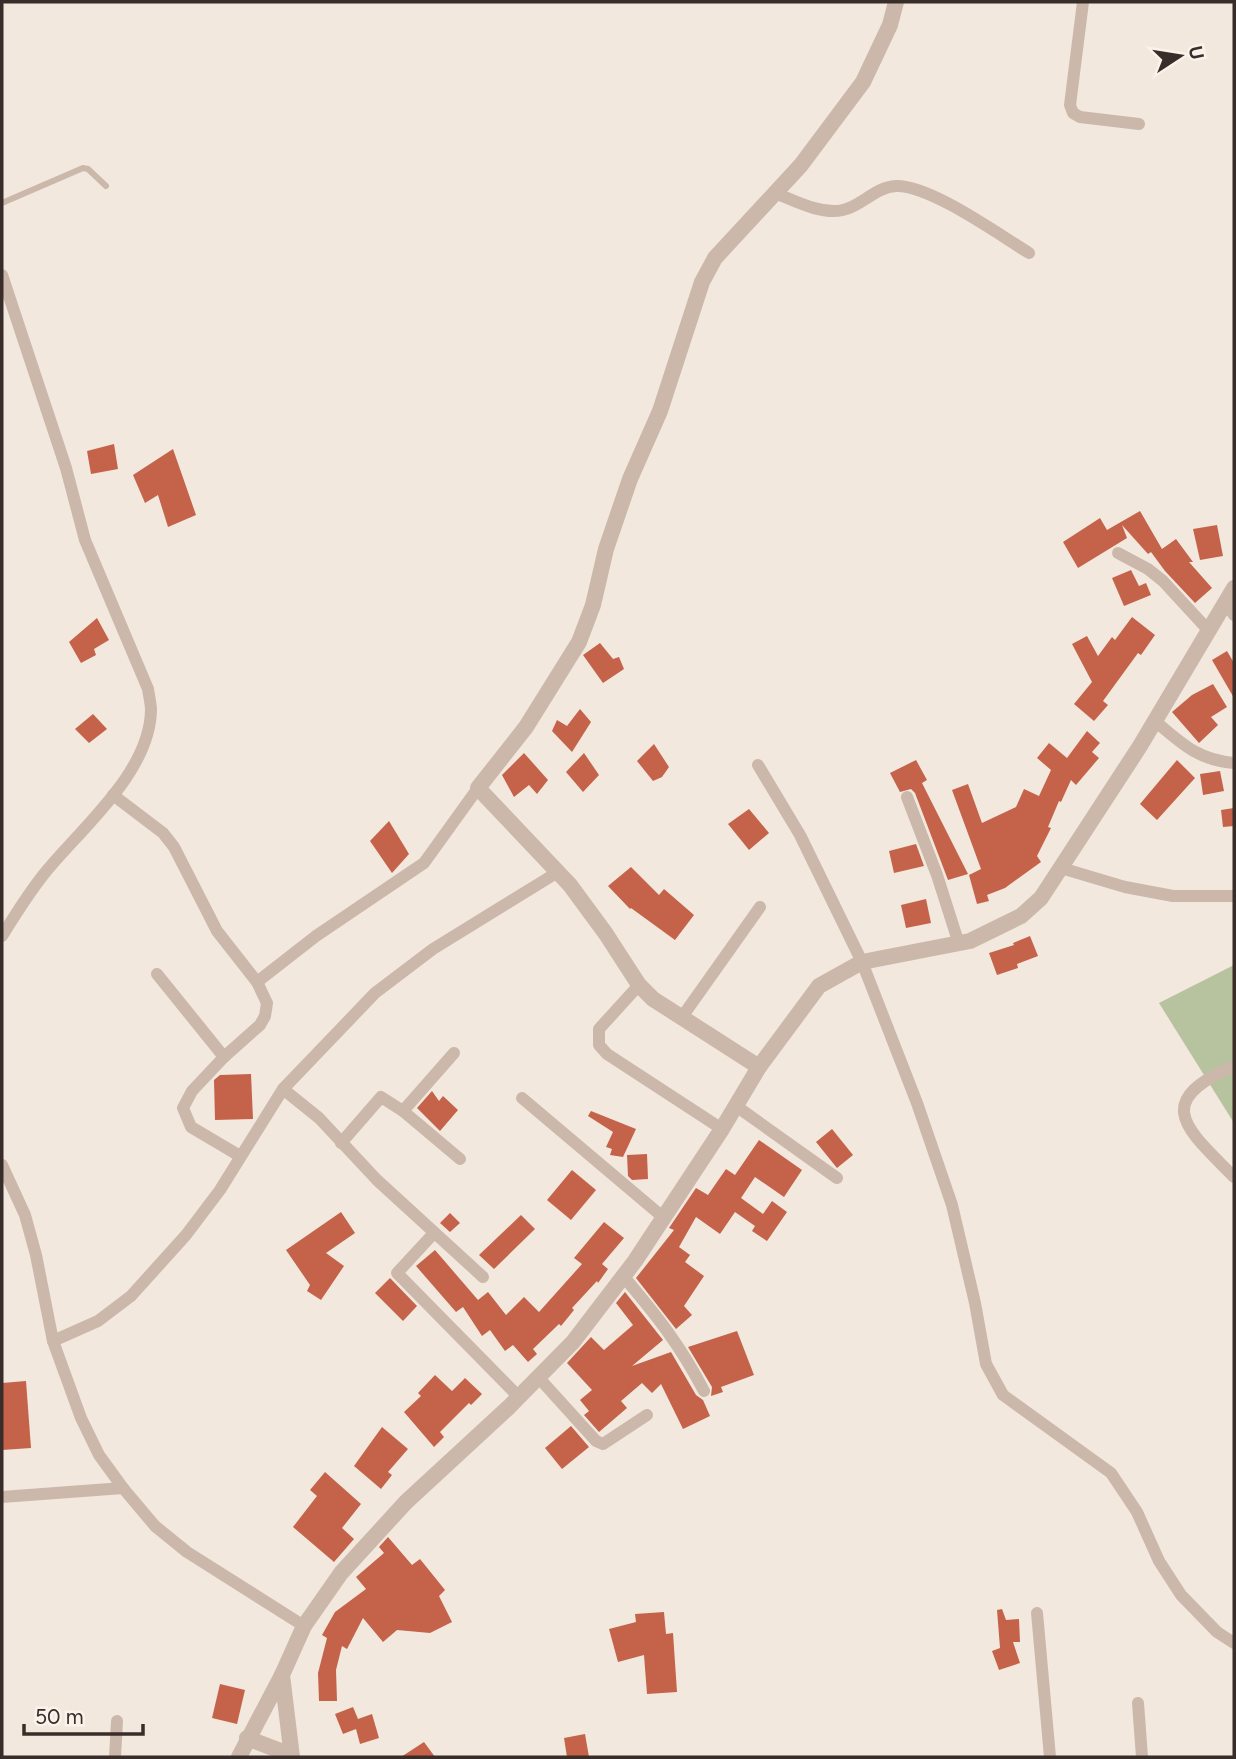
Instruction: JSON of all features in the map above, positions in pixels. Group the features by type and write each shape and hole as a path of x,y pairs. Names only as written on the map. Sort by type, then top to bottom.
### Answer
{"street":[{"path":"257,982 316,936 424,863 526,727 579,642 593,605 606,549 626,491 660,411 702,282 715,258 817,145 863,82 890,25 896,2"},
{"path":"1083,2 1070,105 1073,113 1080,117 1139,124"},
{"path":"775,193 806,205 843,210 881,189 895,186 926,191 1029,253"},
{"path":"2,275 66,468 85,540 148,689 151,711 137,758 113,795 45,873 19,907 2,936"},
{"path":"1118,553 1163,581 1209,631"},
{"path":"239,1757 304,1626 341,1573 406,1502 540,1378 573,1342 624,1277 722,1129 759,1067 819,986 862,962 959,944 994,931 1021,916 1041,898 1155,721 1230,594"},
{"path":"1230,594 1234,615"},
{"path":"1155,721 1196,753 1208,759 1234,763"},
{"path":"758,765 800,835 862,962 917,1103 952,1205 986,1364 1003,1395 1111,1473 1137,1512 1159,1561 1181,1595 1217,1632 1234,1643"},
{"path":"478,788 570,885 639,985 653,999 759,1067"},
{"path":"113,795 169,840 217,931 257,982 267,1003 260,1025 224,1057 192,1091 183,1108 191,1127 240,1156"},
{"path":"907,797 937,875 959,944"},
{"path":"1061,868 1125,887 1173,896 1234,896"},
{"path":"53,1341 98,1321 131,1296 186,1235 220,1189 282,1089 375,993 433,949 558,872"},
{"path":"682,1017 760,907"},
{"path":"157,974 224,1057"},
{"path":"639,985 599,1028 599,1045 607,1054 722,1129"},
{"path":"403,1111 454,1054"},
{"path":"1234,1066 1205,1080 1189,1093 1184,1102 1184,1113 1190,1129 1234,1177"},
{"path":"282,1089 319,1118 377,1180 483,1277"},
{"path":"341,1143 381,1097 403,1111 460,1159"},
{"path":"522,1098 664,1219"},
{"path":"736,1106 837,1178"},
{"path":"2,1165 25,1215 53,1341 81,1418 99,1455 155,1526 187,1552 304,1626"},
{"path":"435,1233 397,1273 519,1397"},
{"path":"624,1277 685,1353 704,1391"},
{"path":"540,1378 596,1441 603,1444 648,1415"},
{"path":"2,1497 123,1488"},
{"path":"1037,1613 1050,1757"},
{"path":"247,1738 292,1756 282,1675"},
{"path":"1138,1703 1142,1757"},
{"path":"115,1757 117,1721"}],"lane":[{"path":"2,203 83,168 88,169 106,186"}],"green space":[{"path":"1234,965 1234,1123 1159,1003"}],"building":[{"path":"114,444 118,469 91,474 87,451"},
{"path":"173,449 196,515 168,527 158,495 145,503 133,475"},
{"path":"1140,511 1162,549 1176,539 1193,562 1189,562 1212,588 1195,603 1151,552 1148,554 1122,525 1127,538 1078,568 1063,542 1100,518 1107,530"},
{"path":"1217,525 1223,556 1200,560 1193,529"},
{"path":"1131,570 1139,586 1146,583 1151,595 1124,606 1112,578"},
{"path":"1132,617 1155,635 1141,655 1138,653 1103,701 1108,705 1094,721 1074,704 1092,682 1072,644 1087,636 1098,656 1112,637 1115,640"},
{"path":"97,618 109,640 94,649 96,655 81,663 69,642"},
{"path":"600,643 613,659 619,657 624,669 603,683 583,655"},
{"path":"1227,651 1234,663 1234,698 1212,660"},
{"path":"1213,684 1227,707 1211,717 1218,725 1199,743 1172,712 1192,695"},
{"path":"580,709 591,722 572,752 552,731 557,720 567,726"},
{"path":"93,714 107,729 89,743 75,729"},
{"path":"1087,731 1100,743 1092,752 1099,758 1076,785 1071,780 1061,802 1059,801 1048,827 1051,828 1037,856 1041,862 1005,888 987,895 989,901 977,904 969,875 981,869 952,790 968,784 982,823 1016,807 1024,789 1039,796 1051,770 1037,758 1049,743 1067,758"},
{"path":"654,744 669,767 662,777 653,781 637,761"},
{"path":"524,753 548,780 537,794 529,785 514,797 502,775"},
{"path":"584,753 599,775 583,792 566,772"},
{"path":"916,760 927,780 922,783 968,874 948,880 915,793 911,789 900,792 890,773"},
{"path":"1177,760 1195,778 1157,820 1140,804"},
{"path":"1220,771 1224,791 1203,795 1200,774"},
{"path":"1234,808 1234,826 1223,827 1221,810"},
{"path":"749,809 769,833 749,850 728,824"},
{"path":"389,821 409,854 392,873 370,841"},
{"path":"916,844 924,866 894,873 889,851"},
{"path":"631,867 659,895 664,889 694,915 675,940 630,909 608,886"},
{"path":"926,899 931,923 906,928 901,905"},
{"path":"1030,936 1038,956 1017,964 1018,968 997,975 989,953 1014,945 1013,943"},
{"path":"251,1074 253,1119 215,1120 214,1080 220,1075"},
{"path":"432,1091 439,1101 443,1096 458,1110 440,1131 417,1108"},
{"path":"591,1111 636,1129 623,1157 610,1155 612,1149 606,1147 613,1132 588,1116"},
{"path":"832,1129 853,1155 837,1168 816,1142"},
{"path":"759,1140 802,1170 784,1197 755,1177 741,1198 763,1214 772,1201 787,1212 767,1241 752,1231 755,1226 735,1212 720,1234 696,1217 679,1247 690,1255 685,1262 704,1276 684,1306 692,1315 676,1329 636,1278 674,1230 669,1228 696,1188 708,1195 726,1169 735,1175"},
{"path":"647,1154 648,1179 632,1180 628,1176 627,1155"},
{"path":"572,1170 596,1190 571,1220 547,1200"},
{"path":"341,1212 355,1233 326,1253 344,1266 321,1300 307,1291 310,1285 286,1250"},
{"path":"450,1213 460,1223 450,1232 440,1223"},
{"path":"521,1215 535,1229 494,1269 479,1255"},
{"path":"604,1222 624,1238 602,1264 608,1269 598,1283 597,1281 572,1308 574,1310 561,1326 559,1324 533,1349 537,1354 528,1362 513,1345 505,1351 490,1330 482,1336 463,1307 456,1312 416,1266 435,1250 478,1300 488,1292 506,1315 524,1297 539,1312 582,1264 574,1258"},
{"path":"390,1278 417,1306 403,1321 375,1293"},
{"path":"625,1292 663,1340 632,1366 671,1352 696,1395 703,1400 710,1416 683,1429 661,1384 652,1393 642,1383 621,1401 627,1408 599,1432 584,1415 589,1411 580,1400 592,1390 567,1363 591,1337 604,1350 633,1325 616,1303"},
{"path":"737,1331 754,1375 721,1387 723,1392 711,1396 712,1387 688,1347"},
{"path":"435,1375 452,1391 465,1378 482,1394 440,1432 444,1437 434,1447 404,1412 421,1396 418,1393"},
{"path":"26,1381 31,1448 2,1450 2,1383"},
{"path":"571,1426 589,1447 562,1469 545,1448"},
{"path":"382,1427 408,1449 388,1472 392,1475 381,1489 354,1466"},
{"path":"325,1472 361,1504 342,1528 354,1539 334,1562 293,1527 317,1496 310,1490"},
{"path":"388,1537 412,1565 420,1559 445,1590 439,1596 452,1622 430,1633 397,1630 383,1642 363,1618 347,1649 342,1646 336,1670 337,1701 319,1701 318,1673 327,1638 322,1635 335,1612 366,1589 356,1577 384,1553 379,1547"},
{"path":"1002,1609 1006,1620 1019,1619 1020,1642 1013,1642 1020,1663 999,1670 992,1651 1000,1648 997,1610"},
{"path":"664,1612 666,1634 673,1633 677,1692 647,1694 644,1655 618,1662 609,1629 636,1622 635,1614"},
{"path":"220,1684 245,1690 237,1724 212,1718"},
{"path":"353,1707 358,1719 372,1714 379,1738 360,1744 356,1729 343,1734 335,1714"},
{"path":"585,1734 589,1757 567,1757 564,1738"},
{"path":"424,1742 435,1757 401,1757"}]}
